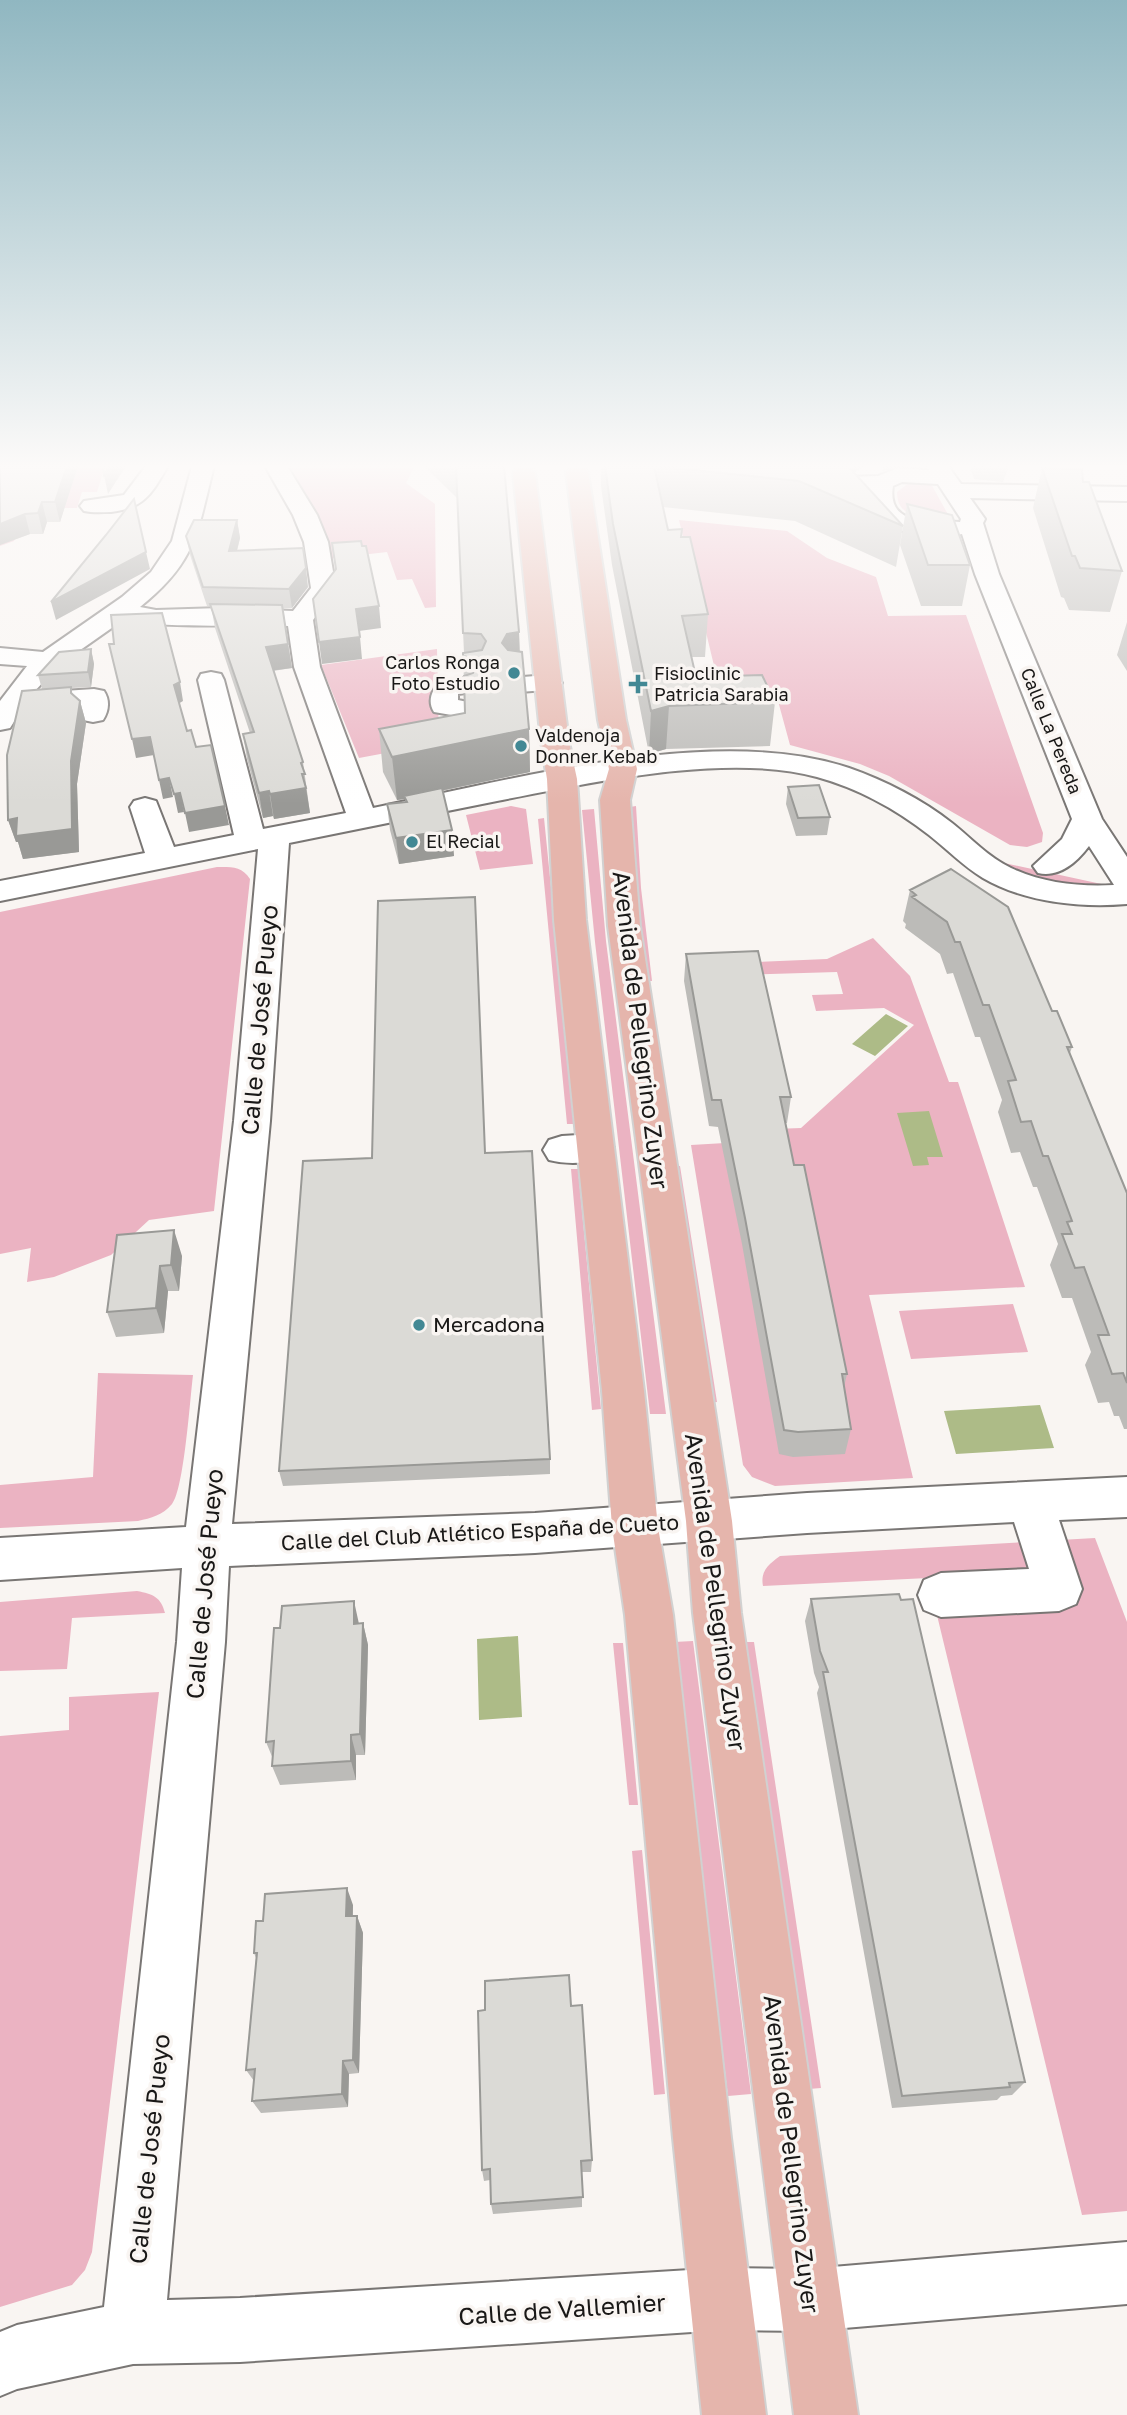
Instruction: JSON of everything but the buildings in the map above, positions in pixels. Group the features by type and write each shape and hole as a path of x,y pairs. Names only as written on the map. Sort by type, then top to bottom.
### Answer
{"main road":[{"path":"549,579 548,683 562,779 578,1149 623,1391 635,1527 649,1615 702,2138 734,2415"},
{"path":"577,579 623,769"},
{"name":"Avenida de Pellegrino Zuyer","path":"623,769 615,800 624,926 709,1521 717,1613 826,2415"}],"street":[{"path":"6,712 42,666 118,611 154,579"},
{"path":"323,579 324,589 300,619 307,667 356,825"},
{"name":"Calle La Pereda","path":"989,579 1087,819 1127,881"},
{"path":"118,611 156,618 220,616 300,619"},
{"path":"0,656 42,666"},
{"path":"0,662 42,666"},
{"name":"Calle de José Pueyo","path":"133,2332 145,2187 201,1642 207,1546 252,1121 263,839 211,680"},
{"path":"520,684 548,683"},
{"path":"6,712 94,697 93,714"},
{"path":"0,891 263,839 356,825 562,779 623,769 736,761 813,766 864,783 940,829 1004,856 1110,879 1127,889"},
{"path":"145,807 163,859"},
{"path":"1049,866 1075,844 1087,819"},
{"path":"940,829 965,853 1006,877 1088,897 1127,913"},
{"path":"1088,897 1127,894"},
{"name":"Calle del Club Atlético España de Cueto","path":"0,1559 207,1546 635,1527 807,1513 1127,1497"},
{"path":"941,1595 1059,1589 1030,1502"},
{"name":"Calle de Vallemier","path":"0,2364 17,2357 133,2332 240,2330 722,2300 809,2300 1127,2273"}],"shaded area":[{"path":"397,579 436,579 436,607 425,608 412,579"},
{"path":"693,579 877,579 888,616 966,615 1043,833 1042,842 1027,847 1010,845 889,776 860,764 790,745 778,701 723,703"},
{"path":"437,649 439,743 359,758 321,665"},
{"path":"511,806 526,809 533,864 480,870 466,815"},
{"path":"636,806 641,888 652,981 645,981 630,807"},
{"path":"594,809 606,941 666,1414 650,1414 582,810"},
{"path":"544,818 575,1124 567,1124 538,819"},
{"path":"990,860 1107,887 1097,890 1024,877"},
{"path":"217,867 240,869 250,879 214,1211 149,1220 111,1255 54,1277 27,1282 31,1248 0,1254 0,912"},
{"path":"873,938 910,976 949,1082 958,1082 1025,1287 869,1295 913,1478 775,1486 752,1477 743,1465 691,1145 725,1143 724,1131 801,1128 914,1025 884,1008 816,1011 812,995 843,994 837,972 742,975 689,965 827,959"},
{"path":"886,1014 908,1026 875,1056 852,1044"},
{"path":"929,1111 943,1157 927,1157 929,1165 913,1166 897,1113"},
{"path":"672,1166 680,1166 717,1402 708,1403"},
{"path":"571,1169 578,1169 601,1409 592,1410"},
{"path":"1013,1304 1028,1352 911,1359 899,1311"},
{"path":"98,1373 193,1375 183,1463 172,1504 161,1513 138,1521 0,1528 0,1485 93,1477"},
{"path":"1040,1405 1054,1448 956,1454 944,1411"},
{"path":"1095,1538 1127,1622 1127,2211 1082,2215 928,1578 763,1586 762,1581 766,1568 780,1556"},
{"path":"137,1591 156,1597 165,1613 72,1618 67,1669 0,1671 0,1602"},
{"path":"518,1636 522,1717 479,1720 477,1639"},
{"path":"693,1641 751,2094 728,2096 674,1642"},
{"path":"744,1642 754,1642 821,2088 809,2089"},
{"path":"613,1643 623,1643 638,1805 629,1805"},
{"path":"159,1692 92,2252 85,2270 72,2285 0,2307 0,1736 69,1730 69,1697"},
{"path":"642,1850 665,2094 654,2095 632,1851"}],"place":[{"name":"Carlos Ronga Foto Estudio","path":"514,673"},
{"name":"Fisioclinic Patricia Sarabia","path":"638,684"},
{"name":"Valdenoja Donner Kebab","path":"521,746"},
{"name":"El Recial","path":"412,842"},
{"name":"Mercadona","path":"419,1325"}]}
